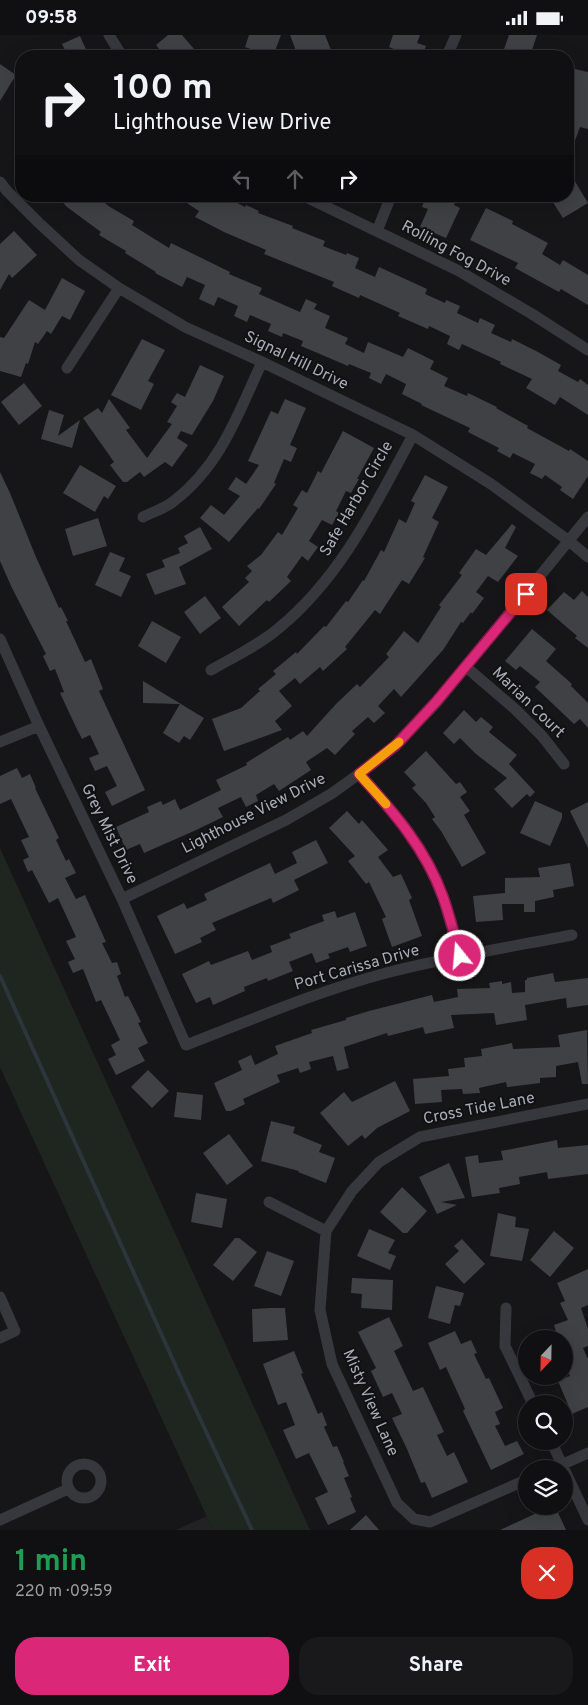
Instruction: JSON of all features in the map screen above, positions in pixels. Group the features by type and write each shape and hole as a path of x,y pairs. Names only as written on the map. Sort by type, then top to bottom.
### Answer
{"street":[{"path":"109,35 118,50"},
{"path":"450,50 456,35"},
{"name":"Signal Hill Drive","path":"0,182 4,195 79,259 120,288 185,327 412,435 491,484 588,557"},
{"name":"Rolling Fog Drive","path":"317,202 459,271 588,350"},
{"path":"377,231 389,202"},
{"path":"67,368 120,288"},
{"path":"144,517 173,502 203,475 223,447 262,362"},
{"name":"Safe Harbor Circle","path":"211,670 244,652 278,629 305,605 325,582 350,549 412,435"},
{"name":"Lighthouse View Drive","path":"122,899 286,820 331,794 396,745 466,667 588,517"},
{"name":"Grey Mist Drive","path":"0,639 38,725 122,899 186,1045"},
{"name":"Marian Court","path":"466,667 515,709 542,736 564,764"},
{"path":"0,742 38,725"},
{"path":"359,774 391,809 413,839 431,869 443,897 460,956"},
{"name":"Port Carissa Drive","path":"186,1045 297,1002 376,976 460,956 572,935"},
{"name":"Cross Tide Lane","path":"326,1231 352,1191 379,1162 420,1137 588,1104"},
{"path":"269,1202 326,1231"},
{"name":"Misty View Lane","path":"326,1231 320,1310 332,1364 398,1503 414,1519 430,1522 518,1484"},
{"path":"0,1297 16,1331 0,1338"},
{"path":"506,1308 505,1345 529,1395"},
{"path":"572,1460 588,1453"},
{"path":"0,1519 68,1489"},
{"path":"573,1494 588,1520"}],"shaded area":[{"path":"0,848 310,1530 213,1530 0,1067"},
{"path":"207,1516 213,1530 176,1530"}],"building":[{"path":"168,35 182,35 195,50 160,50 156,45"},
{"path":"249,35 281,35 275,50 253,50 245,47"},
{"path":"290,35 325,35 331,50 296,50"},
{"path":"393,35 420,35 417,43 426,46 424,50 396,50 389,47"},
{"path":"509,35 537,35 532,50 504,50"},
{"path":"80,36 86,50 65,50 62,44"},
{"path":"0,64 15,74 15,77 0,101"},
{"path":"575,69 588,72 588,129 580,127 574,143 574,96"},
{"path":"574,180 588,203 563,218 553,202 574,202"},
{"path":"62,202 104,202 134,221 132,225 169,248 171,243 230,272 229,274 262,288 259,294 300,312 306,299 317,304 314,309 330,316 325,328 348,338 345,344 364,353 368,342 403,357 408,348 434,361 430,369 448,378 444,386 467,396 468,393 497,407 528,426 527,428 569,451 570,449 588,461 588,476 573,499 560,490 562,487 545,475 542,479 530,473 535,464 513,453 510,458 497,451 499,448 468,432 470,428 402,394 406,384 386,374 381,384 369,378 371,373 349,364 348,366 301,346 303,341 283,333 282,337 268,331 271,324 250,315 247,322 234,316 238,306 218,297 214,306 199,299 205,285 187,277 182,287 155,273 125,253 126,251 99,235 101,232"},
{"path":"185,202 235,202 245,207 246,205 259,211 258,213 293,226 292,228 325,241 323,246 359,258 355,268 375,277 379,267 427,289 425,294 445,303 446,300 460,306 457,313 478,323 480,318 495,325 491,333 511,342 512,339 538,352 561,365 558,371 578,382 580,379 588,385 588,415 560,397 555,405 526,388 532,379 500,364 501,362 462,344 459,350 447,344 450,336 429,326 428,329 398,316 400,313 360,295 359,298 332,286 334,282 264,254 266,250 195,217 199,211"},
{"path":"424,202 455,202 454,205 460,208 446,238 420,227 428,209 422,207"},
{"path":"486,208 513,221 512,224 548,243 542,254 560,265 563,260 588,275 588,305 561,289 559,292 515,268 518,263 470,240"},
{"path":"14,231 37,255 12,278 9,274 0,290 0,244"},
{"path":"62,278 85,291 70,320 62,316 51,334 47,331 38,344 35,342 28,364 26,363 21,377 0,371 0,337 4,338 29,300 45,310"},
{"path":"142,339 165,350 148,381 154,384 141,410 111,395"},
{"path":"200,365 224,376 213,401 192,435 181,431 177,438 188,445 172,467 165,462 144,477 140,472 127,482 123,482 110,465 114,462 83,418 98,408 102,413 109,399 130,428 126,430 147,458 172,424 167,422 177,406 171,402 177,393 185,397"},
{"path":"24,383 42,406 19,425 1,402"},
{"path":"285,399 306,408 290,445 297,448 291,462 284,459 274,483 276,484 259,509 229,542 200,518 211,505 224,515 240,496 228,489 236,477 246,484 259,465 248,461 271,411 278,414"},
{"path":"49,410 64,415 58,436 80,420 72,448 41,439"},
{"path":"343,431 374,448 357,479 359,479 351,493 346,491 336,511 339,513 332,525 322,520 309,541 318,547 308,561 302,556 287,577 291,581 239,626 222,607 249,582 245,578 252,571 247,566 261,555 278,532 282,535 298,508 293,505 302,490 307,493 318,471 321,473"},
{"path":"80,465 116,486 108,499 104,496 95,512 63,493"},
{"path":"0,472 36,557 59,608 61,607 68,621 66,621 85,662 91,659 103,689 99,691 145,790 112,806 105,792 117,786 107,766 95,771 89,758 99,754 90,735 82,739 60,693 64,692 55,669 50,671 43,656 46,654 0,561"},
{"path":"425,475 448,487 432,518 439,522 423,557 425,558 409,584 402,580 380,614 375,610 345,647 347,649 323,671 320,667 300,684 295,678 279,691 292,706 275,721 282,730 224,751 212,719 241,708 260,691 258,689 276,674 273,671 296,652 297,654 324,626 326,627 346,601 348,602 364,581 381,550 384,552 399,519 406,523 415,503 411,501"},
{"path":"98,518 107,546 73,556 65,529"},
{"path":"512,524 516,527 505,548 518,556 498,582 488,576 476,592 484,598 472,614 471,612 463,623 461,622 443,650 401,697 394,689 378,706 385,713 374,723 368,717 352,731 355,734 335,755 327,748 306,762 311,770 279,791 274,784 256,795 258,801 246,807 241,797 218,808 223,817 144,853 140,844 126,850 116,827 149,812 147,807 161,801 163,805 175,799 180,810 221,790 216,780 247,765 246,763 288,737 290,740 303,731 307,736 336,704 357,684 360,687 389,657 386,654 404,631 418,643 441,607 439,605 462,575 459,573 476,549 486,555"},
{"path":"200,527 212,549 179,567 186,584 155,595 146,574 165,567 162,560 180,553 178,548 188,543 184,536"},
{"path":"110,552 125,558 119,571 131,576 121,597 95,585"},
{"path":"582,591 588,597 588,648 575,638 577,636 547,610 564,592 574,600"},
{"path":"205,596 221,618 200,634 184,612"},
{"path":"152,621 181,637 166,663 138,646"},
{"path":"532,629 556,649 546,661 572,684 571,686 588,703 588,728 580,719 574,724 535,687 540,682 520,666 516,670 505,661"},
{"path":"143,681 204,718 190,740 184,736 179,743 163,733 180,704 143,703"},
{"path":"464,710 476,722 481,717 493,727 489,732 517,755 509,764 535,792 530,797 527,794 512,808 494,789 507,778 476,754 460,738 454,744 443,733"},
{"path":"426,751 456,784 460,782 467,792 460,797 470,811 464,815 486,853 462,867 432,819 435,817 426,803 412,788 416,785 404,772"},
{"path":"17,768 22,778 30,774 59,838 56,840 66,861 69,859 76,873 65,878 76,899 85,895 106,942 102,943 112,963 117,962 121,974 117,976 125,997 128,996 141,1022 138,1023 148,1043 138,1048 145,1061 116,1075 108,1059 116,1055 111,1045 120,1040 101,1000 96,1002 83,969 73,973 68,962 75,959 66,941 76,937 58,898 49,903 32,870 28,872 23,860 29,857 21,840 29,837 11,799 0,804 0,776"},
{"path":"535,801 562,813 562,818 550,846 520,833"},
{"path":"588,802 588,848 570,811"},
{"path":"347,811 359,824 362,820 388,850 378,857 393,877 401,874 412,898 409,900 422,936 392,947 382,919 386,917 369,882 366,884 348,861 355,856 329,828"},
{"path":"316,840 328,863 294,880 299,890 273,903 271,898 212,923 216,930 200,938 202,942 175,954 157,916 184,903 187,909 207,900 204,894 270,863 275,874 297,863 292,852"},
{"path":"570,863 574,886 553,890 554,897 535,901 535,912 524,912 524,904 502,904 503,920 476,922 473,896 505,893 505,878 540,877 538,868"},
{"path":"335,911 337,918 355,912 367,946 350,952 348,947 328,954 330,958 316,963 312,953 289,962 293,971 268,981 267,978 244,987 245,991 213,1005 210,997 196,1003 182,974 209,961 211,965 248,951 252,960 272,952 270,946 291,938 289,934 324,921 322,915"},
{"path":"553,973 555,982 588,978 588,1005 567,1008 566,998 525,1005 527,1020 496,1025 494,1013 451,1015 454,1028 425,1034 423,1027 388,1036 387,1033 344,1047 349,1068 337,1071 333,1056 309,1062 311,1069 300,1073 298,1068 277,1075 280,1082 243,1099 245,1104 231,1111 226,1111 214,1083 242,1070 238,1061 251,1055 255,1065 278,1054 275,1046 312,1033 311,1030 346,1020 346,1018 432,995 434,1002 458,997 457,989 490,988 489,983 502,981 502,984 511,982 512,993 525,992 525,980 527,978"},
{"path":"587,1030 588,1084 582,1084 578,1062 556,1066 556,1077 540,1078 540,1083 507,1087 506,1082 479,1088 480,1093 463,1094 462,1089 441,1090 442,1102 415,1104 413,1079 449,1076 448,1069 465,1067 464,1058 482,1056 481,1049 512,1043 513,1049 560,1047 558,1035"},
{"path":"148,1070 169,1091 152,1108 131,1087"},
{"path":"395,1081 410,1111 377,1128 365,1139 362,1135 348,1146 320,1113 344,1092 352,1102"},
{"path":"177,1092 203,1095 201,1120 174,1117"},
{"path":"271,1121 295,1127 293,1133 322,1145 319,1152 335,1158 326,1183 299,1171 261,1161"},
{"path":"229,1134 253,1166 227,1185 203,1153"},
{"path":"557,1140 558,1148 588,1145 588,1174 548,1179 547,1172 519,1177 520,1184 499,1188 500,1193 472,1197 465,1157 478,1155 479,1163 503,1160 501,1151"},
{"path":"449,1163 465,1198 441,1202 457,1205 437,1214 419,1177"},
{"path":"402,1187 427,1211 407,1233 403,1233 380,1212"},
{"path":"196,1193 227,1199 222,1228 191,1222"},
{"path":"498,1213 516,1217 515,1227 529,1229 522,1261 490,1256"},
{"path":"369,1229 395,1240 388,1253 396,1256 390,1270 357,1256"},
{"path":"554,1231 574,1248 550,1277 530,1260"},
{"path":"235,1238 239,1238 257,1252 233,1281 213,1265"},
{"path":"462,1239 485,1264 464,1284 445,1264 459,1251 454,1246"},
{"path":"267,1251 294,1261 281,1296 254,1286"},
{"path":"588,1269 588,1305 581,1308 588,1329 588,1346 583,1348 588,1359 588,1407 573,1414 573,1395 564,1395 560,1385 573,1385 573,1330 555,1330 554,1325 568,1320 560,1303 565,1301 557,1283"},
{"path":"352,1278 393,1280 392,1310 361,1308 362,1294 351,1293"},
{"path":"436,1286 464,1293 460,1306 455,1305 450,1324 428,1318"},
{"path":"285,1308 288,1340 253,1342 252,1309"},
{"path":"389,1317 403,1346 394,1351 413,1391 423,1387 444,1432 437,1435 447,1456 454,1452 468,1482 432,1498 425,1482 421,1483 392,1418 402,1414 392,1393 383,1397 371,1371 376,1368 358,1332"},
{"path":"455,1331 461,1344 471,1340 477,1353 474,1354 486,1379 489,1378 503,1408 495,1412 500,1424 495,1426 505,1446 517,1441 518,1450 522,1450 524,1454 491,1470 463,1411 465,1409 446,1367 440,1370 428,1343"},
{"path":"294,1351 303,1373 301,1374 318,1414 322,1412 327,1425 324,1427 333,1447 337,1446 349,1476 344,1478 356,1512 328,1525 315,1498 328,1492 309,1453 296,1459 283,1430 295,1425 286,1402 278,1405 263,1364"},
{"path":"366,1515 379,1530 350,1530"},
{"path":"532,1515 559,1515 566,1530 500,1530"}],"waterway":[{"path":"0,976 182,1380 252,1530"}],"slow traffic":[{"path":"386,804 359,774 399,742"}],"route":[{"path":"460,956 443,897 431,869 413,839 391,809 359,774 396,745 436,702 526,594"}]}
